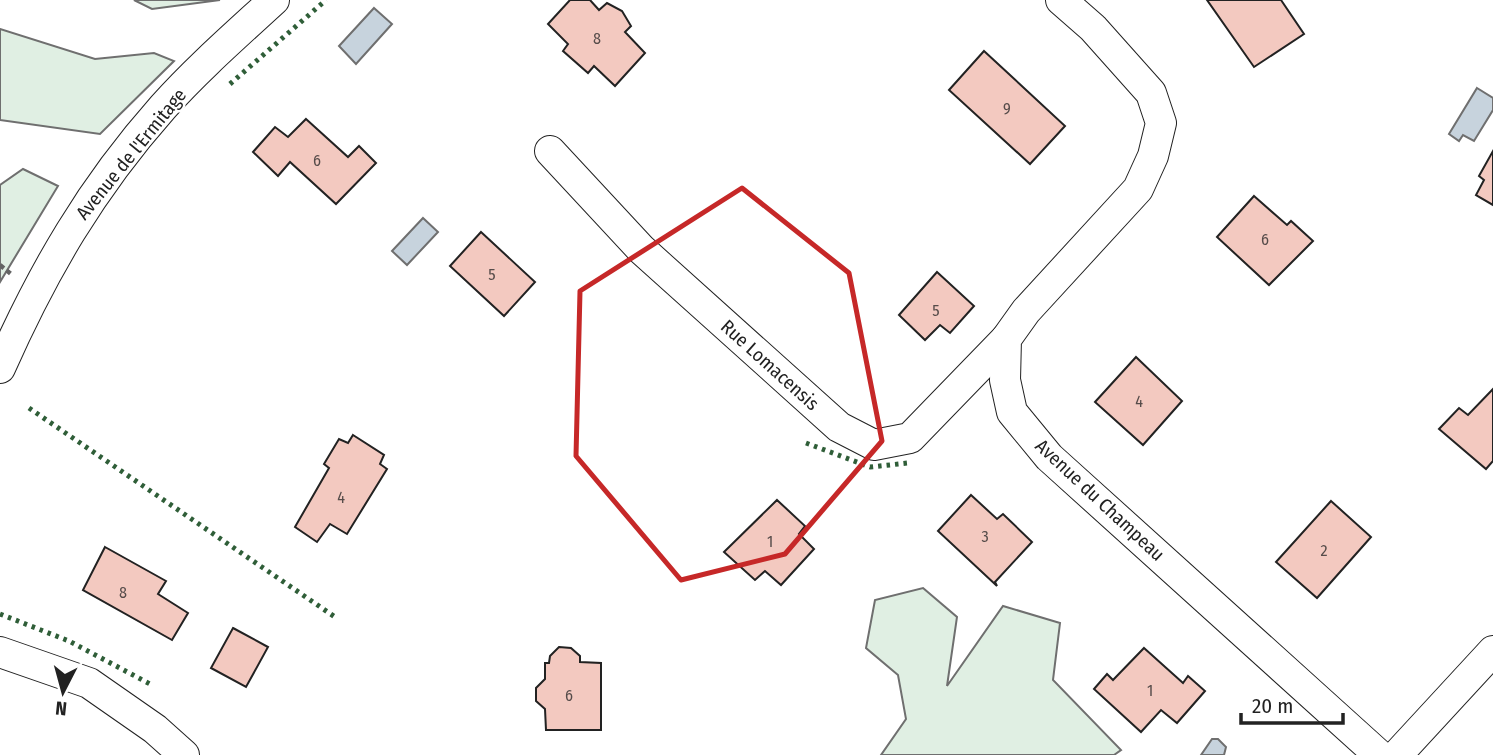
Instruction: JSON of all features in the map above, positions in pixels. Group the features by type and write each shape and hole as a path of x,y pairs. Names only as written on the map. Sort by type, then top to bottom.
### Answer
{"street":[{"name":"Avenue de l'Ermitage","path":"0,368 34,292 85,206 163,107 274,0"},
{"path":"1006,339 1026,311 1138,189 1153,156 1161,123 1151,93 1093,28 1061,0"},
{"name":"Rue Lomacensis","path":"550,151 651,258 839,427 874,444 910,438 1006,339"},
{"name":"Avenue du Champeau","path":"1006,339 1005,380 1012,412 1049,457 1379,755"},
{"path":"1397,755 1493,651"},
{"path":"0,652 89,682 155,729 184,755"}],"highlighted area":[{"path":"742,188 849,273 882,441 785,554 681,580 576,456 580,291"}],"green space":[{"path":"134,0 220,0 152,9"},
{"path":"0,29 95,59 154,53 174,61 100,134 0,120"},
{"path":"23,169 58,186 0,282 0,185"},
{"path":"923,588 957,617 947,686 1003,606 1060,623 1053,680 1121,750 1114,755 881,755 906,719 898,675 866,648 875,600"}],"shaded area":[{"path":"374,8 392,24 356,64 339,46"},
{"path":"1477,88 1493,98 1493,110 1474,141 1463,135 1459,141 1449,134"},
{"path":"423,218 438,232 407,265 392,251"},
{"path":"1212,739 1218,739 1226,747 1224,755 1201,755"}],"building":[{"path":"570,0 590,0 599,10 607,3 622,11 631,26 625,32 645,53 615,86 594,66 588,73 563,51 568,44 548,24"},
{"path":"1207,0 1281,0 1304,34 1254,67"},
{"path":"984,51 1065,126 1030,164 949,90"},
{"path":"306,119 348,157 359,146 376,163 336,204 290,162 278,176 253,152 275,127 288,137"},
{"path":"1493,151 1493,205 1476,195 1484,180 1479,176"},
{"path":"1254,196 1287,225 1291,221 1313,241 1269,285 1217,237"},
{"path":"481,232 535,282 504,316 450,266"},
{"path":"937,272 974,306 950,333 940,325 925,340 899,315"},
{"path":"1136,357 1182,401 1143,445 1095,402"},
{"path":"1493,389 1493,461 1486,469 1439,429 1459,408 1468,415"},
{"path":"353,435 384,455 380,464 387,469 347,534 330,524 317,542 295,527 329,468 324,464 339,439 348,443"},
{"path":"971,495 997,519 1003,514 1032,542 995,582 997,586 938,531"},
{"path":"777,500 805,526 799,534 814,549 781,585 765,571 755,580 724,552"},
{"path":"1331,501 1371,537 1317,598 1276,562"},
{"path":"105,547 166,581 158,594 188,613 172,640 83,590"},
{"path":"233,628 268,647 246,687 211,668"},
{"path":"559,647 571,648 580,656 580,662 601,663 601,730 546,730 545,709 536,701 536,688 545,679 545,663 549,663 550,656"},
{"path":"1144,648 1183,683 1188,676 1205,691 1177,723 1161,710 1141,732 1094,689 1107,674 1113,680"}],"hedge":[{"path":"230,84 326,0"},
{"path":"29,408 335,617"},
{"path":"806,443 870,467 908,463"},
{"path":"0,614 69,641 150,684"}]}
